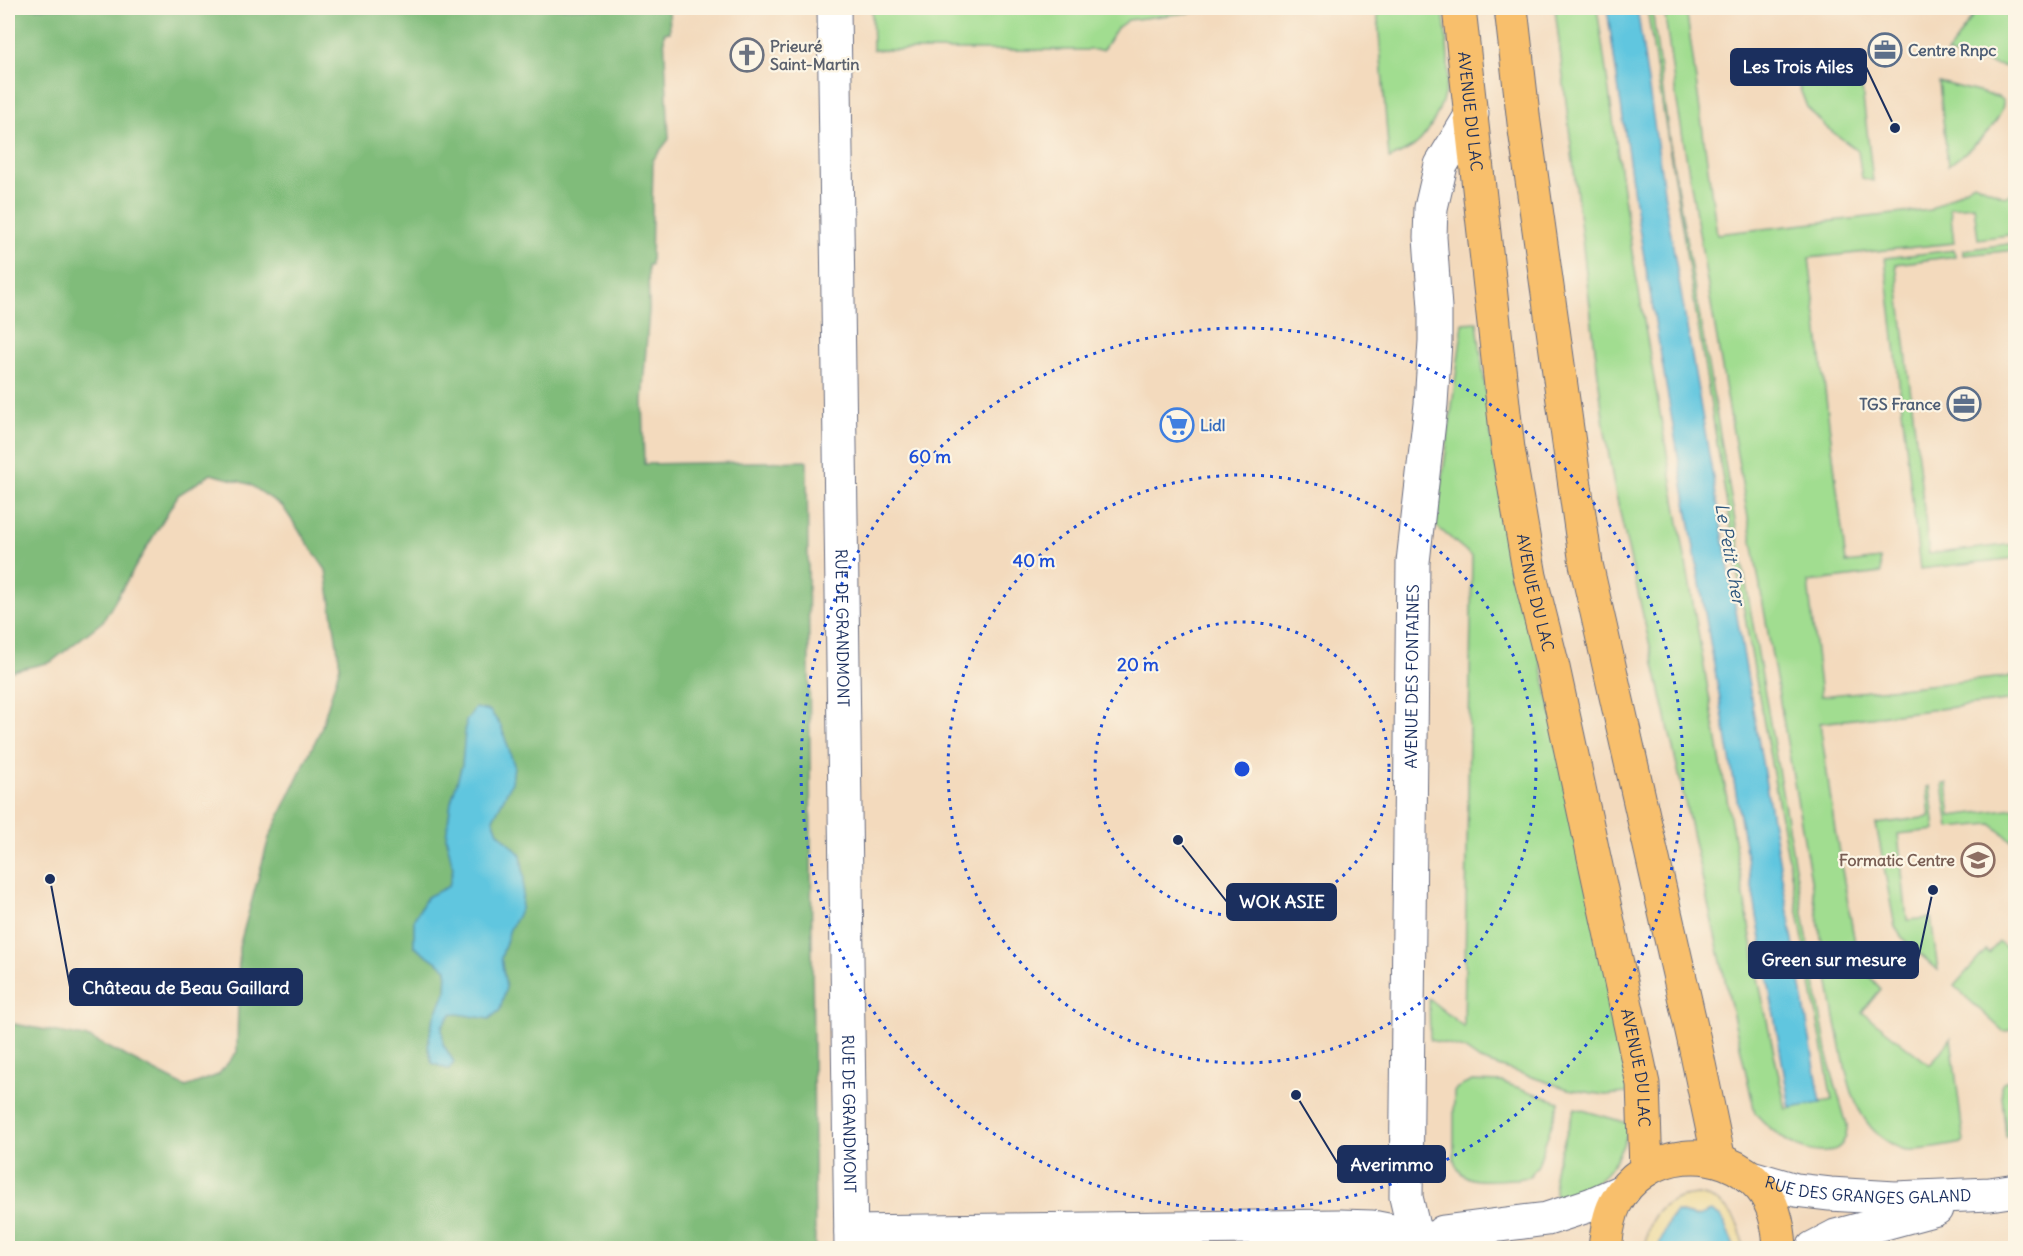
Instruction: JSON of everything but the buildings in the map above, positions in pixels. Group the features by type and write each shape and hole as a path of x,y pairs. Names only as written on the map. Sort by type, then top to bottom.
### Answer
{"main road":[{"name":"AVENUE DU LAC","path":"1459,8 1512,472 1530,576 1554,674 1643,1084 1635,1180"},
{"path":"1511,8 1524,123 1586,564 1719,1160"},
{"path":"1605,1248 1609,1219 1635,1180 1666,1160 1685,1156 1704,1156 1719,1160 1733,1166 1761,1188 1771,1203 1779,1230 1780,1248"}],"street":[{"name":"RUE DE GRANDMONT","path":"834,8 851,1240"},
{"name":"AVENUE DES FONTAINES","path":"1416,1241 1406,1197 1413,562 1431,404 1435,341 1430,237 1431,208 1442,165 1472,114"},
{"name":"RUE DES GRANGES GALAND","path":"1748,1176 1796,1190 1830,1194 1895,1198 2003,1192"},
{"path":"1416,1241 1466,1230 1547,1219 1590,1205 1635,1180"},
{"name":"RUE DES GRANGES GALAND","path":"1814,1248 1836,1236 2003,1192"},
{"path":"851,1240 1340,1226 1372,1227 1416,1241 1479,1248"}],"green space":[{"path":"8,8 669,8 670,32 664,33 669,139 653,160 651,265 648,265 649,310 642,401 644,464 807,461 815,1248 8,1248 8,1023 90,1038 186,1087 218,1075 237,1052 239,947 269,838 321,729 340,666 326,570 283,507 249,484 211,474 178,495 103,621 51,662 8,672"},
{"path":"872,8 1226,8 1128,20 1117,28 1103,50 873,50"},
{"path":"1377,8 1443,8 1447,48 1447,81 1442,102 1433,122 1414,146 1389,159"},
{"path":"1555,8 1597,8 1632,252 1759,983 1786,1109 1832,1100 1748,635 1647,8 1652,8 1670,146 1829,1063 1847,1125 1841,1145 1834,1150 1816,1152 1796,1146 1770,1128 1755,1113 1614,486 1604,426"},
{"path":"1664,8 1686,8 1717,234 1930,210 1974,183 2006,197 2015,191 2015,234 1978,239 1974,206 1950,208 1954,243 1809,258 1846,563 1880,559 1881,573 1808,582 1821,696 2015,676 2015,700 1820,723 1835,830 1856,949 1869,976 1881,989 1862,1012 1930,1065 1951,1038 1964,1143 1916,1150 1892,1144 1877,1134 1866,1121 1857,1106 1846,1071 1715,328 1675,90"},
{"path":"1978,8 2005,8 2016,44 2013,66 2007,67 1947,54"},
{"path":"1788,58 1856,75 1861,81 1873,181 1862,178 1858,151 1826,127 1807,107"},
{"path":"1939,82 1998,97 2003,101 2002,110 1991,128 1948,166"},
{"path":"2015,243 2015,250 1964,255 1964,250"},
{"path":"1954,250 1955,256 1896,264 1929,554 2015,544 2015,558 1920,569 1885,258"},
{"path":"1477,322 1493,451 1637,1092 1605,1095 1568,1089 1480,1060 1464,1049 1430,1040 1429,999 1464,1027 1472,556 1436,526 1463,323"},
{"path":"1943,784 1947,784 1951,816 2015,808 2015,843 1991,824 1949,828"},
{"path":"1930,786 1935,830 1898,834 1907,920 1931,918 1938,970 1903,939 1895,927 1876,824 1930,817 1927,787"},
{"path":"1999,942 2015,954 2015,1030 2003,1031 1954,986 1986,950 1989,953"},
{"path":"2008,1080 2012,1108 2015,1108 2016,1135 2006,1136 2001,1086"},
{"path":"1472,1081 1502,1082 1559,1102 1538,1165 1529,1177 1477,1180 1465,1176 1458,1168 1454,1159 1454,1092 1457,1088"},
{"path":"1575,1108 1631,1124 1619,1153 1605,1174 1585,1189 1556,1201 1554,1177 1556,1165"}],"sand":[{"path":"1698,1195 1708,1197 1724,1206 1736,1220 1742,1238 1742,1248 1733,1248 1721,1217 1708,1212 1695,1216 1676,1212 1669,1221 1658,1248 1646,1248 1649,1226 1660,1210 1676,1199"}],"water":[{"path":"1607,8 1637,8 1667,212 1821,1103 1790,1108 1637,216"},
{"path":"475,708 490,711 501,726 514,765 512,782 493,819 498,832 521,855 524,878 521,909 510,929 501,958 506,987 500,1010 489,1019 452,1013 442,1026 443,1044 454,1062 449,1070 432,1063 428,1045 432,1023 446,991 447,969 414,946 414,919 427,897 449,886 453,868 446,837 451,802 462,765 466,721"},
{"path":"1711,1211 1721,1217 1733,1248 1658,1248 1669,1221 1676,1212 1696,1217"}],"place":[{"name":"Centre Rnpc","path":"1885,50"},
{"name":"Prieuré Saint-Martin","path":"747,55"},
{"name":"Les Trois Ailes","path":"1895,128"},
{"name":"TGS France","path":"1964,404"},
{"name":"Lidl","path":"1177,425"},
{"name":"WOK ASIE","path":"1178,840"},
{"name":"Formatic Centre","path":"1978,860"},
{"name":"Château de Beau Gaillard","path":"50,879"},
{"name":"Green sur mesure","path":"1933,890"},
{"name":"Averimmo","path":"1296,1095"}],"water label":[{"name":"Le Petit Cher","path":"1730,554"}]}
